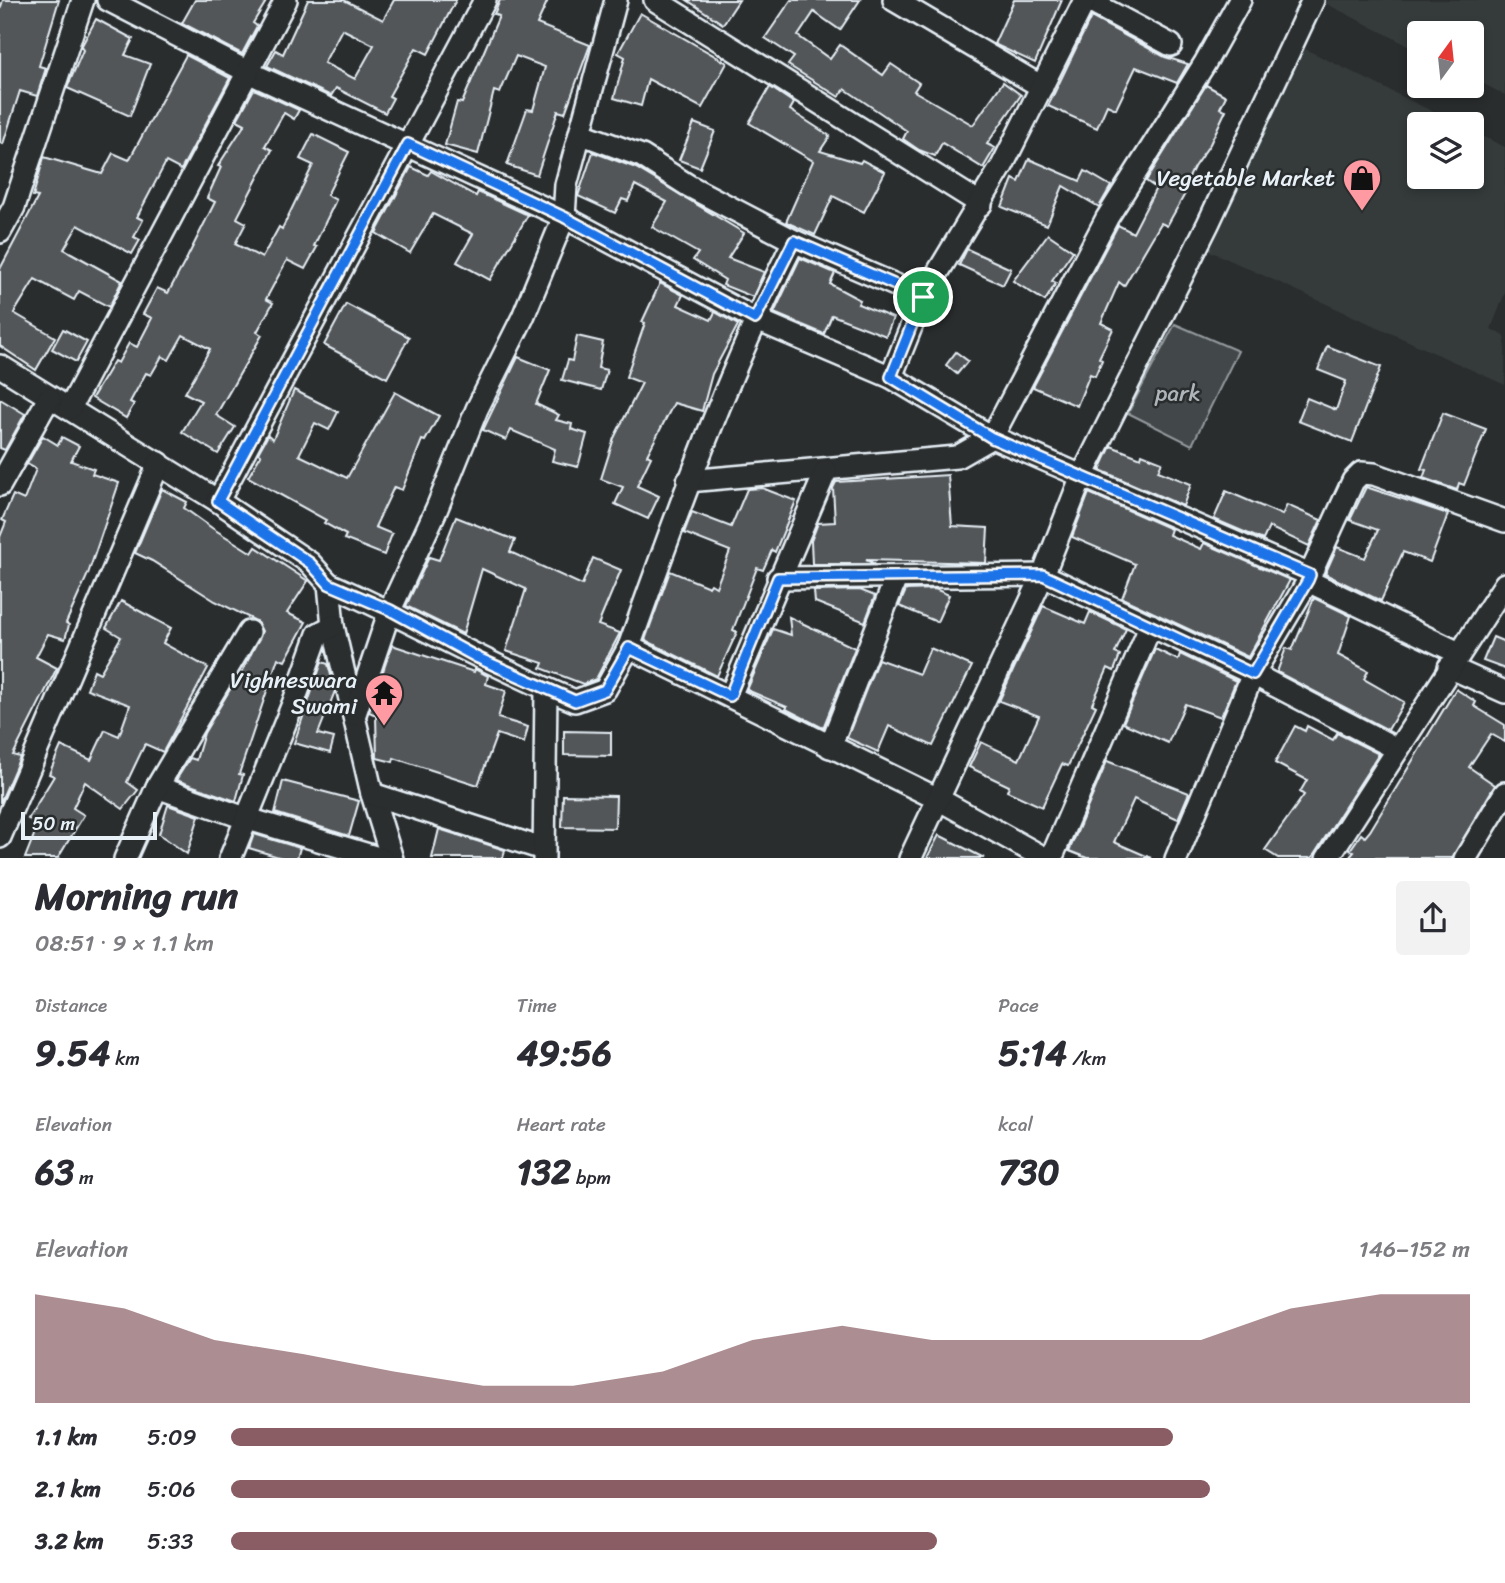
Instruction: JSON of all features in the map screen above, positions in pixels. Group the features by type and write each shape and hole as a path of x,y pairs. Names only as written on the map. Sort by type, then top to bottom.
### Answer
{"street":[{"path":"0,232 7,204 83,0"},
{"path":"108,0 250,72 564,217 755,319 891,377 992,438 1309,578 1505,692"},
{"path":"70,408 286,0"},
{"path":"218,501 485,0"},
{"path":"355,715 390,610 437,508 477,409 523,317 564,217 566,185 582,134 616,0"},
{"path":"655,0 981,204"},
{"path":"894,0 1042,87"},
{"path":"891,377 923,297 981,204 1086,0 1171,45"},
{"path":"688,481 826,471 957,457 992,438 1107,218 1205,63 1240,0"},
{"path":"911,858 940,800 1043,575 1081,478 1202,236 1313,0"},
{"path":"582,134 642,156 689,186 794,241 923,297"},
{"path":"1,369 70,408 218,501 310,563 329,584 390,610 454,646 575,701 605,690 629,648 688,481 755,319 794,241"},
{"path":"0,485 49,398"},
{"path":"0,837 159,463"},
{"path":"730,696 778,578 826,471"},
{"path":"1176,858 1253,674 1309,578 1353,481 1361,472 1374,474 1505,521"},
{"path":"778,578 1043,575 1253,674 1397,749"},
{"path":"830,747 896,578"},
{"path":"329,584 333,626 372,794 392,858"},
{"path":"1329,858 1505,584"},
{"path":"629,648 940,800 1039,857 1151,625"},
{"path":"230,858 293,704 318,634 333,626"},
{"path":"125,858 158,787 249,632"},
{"path":"372,794 543,854 546,689"},
{"path":"158,787 245,818 379,858"},
{"path":"1466,858 1505,793"}],"shaded area":[{"path":"1327,0 1505,0 1505,95 1484,84 1484,21 1407,21 1407,45 1325,3"},
{"name":"Vegetable Market","path":"1299,46 1434,112 1407,112 1407,189 1484,189 1484,137 1505,147 1505,293 1491,329 1505,336 1505,385 1203,248"}],"green space":[{"name":"park","path":"1175,324 1238,351 1192,445 1128,413"}],"building":[{"path":"3,0 59,0 39,66 46,68 37,96 20,91 3,144 0,143 0,10"},
{"path":"195,0 267,0 253,23 257,26 242,54 182,23"},
{"path":"308,0 344,0 383,20 394,0 456,0 428,54 416,48 389,96 393,98 385,113 336,88 331,96 267,66 276,50 283,54","holes":["342,29 374,45 355,79 324,63"]},
{"path":"500,0 548,0 537,24 590,45 565,113 558,111 537,175 507,165 527,109 533,110 545,67 516,56 500,93 494,91 478,154 445,145 457,102 462,103 499,16 494,14"},
{"path":"687,0 739,0 723,24"},
{"path":"791,0 860,0 840,30 814,12 798,36 830,59 840,45 883,75 891,64 919,83 914,91 973,125 1003,82 1021,95 987,144 995,148 983,168 942,143 935,156 919,150 903,139 907,131 845,89 839,97 788,65 794,57 765,38"},
{"path":"1014,0 1062,0 1035,63 994,44"},
{"path":"640,13 727,63 702,108 648,79 641,106 614,98 625,57 618,53"},
{"path":"1091,17 1165,57 1188,64 1177,83 1136,67 1116,109 1107,105 1097,128 1048,106"},
{"path":"96,19 133,39 125,55 150,64 130,116 67,88 83,50 81,47"},
{"path":"186,55 230,78 181,170 166,162 137,217 143,220 134,237 140,240 132,254 78,225 64,249 122,281 109,307 79,291 74,300 35,279 14,313 55,337 36,370 0,346 0,269 38,197 33,196 44,157 102,174 113,153 129,160"},
{"path":"1206,85 1226,96 1220,108 1226,110 1210,144 1194,167 1183,190 1186,192 1167,226 1161,223 1124,286 1119,282 1101,323 1113,329 1099,358 1102,360 1095,376 1090,374 1077,406 1033,387 1118,225 1133,233 1156,188 1146,181"},
{"path":"770,87 794,103 790,110 830,136 820,151 860,163 862,160 885,172 864,212 833,196 815,235 786,222 813,161 749,123"},
{"path":"254,89 299,110 294,119 284,113 265,146 272,150 237,218 246,223 235,244 262,258 279,227 282,229 313,165 300,159 313,134 349,152 327,195 336,200 305,269 287,260 266,299 273,303 257,332 262,335 216,415 235,427 218,454 182,432 201,401 185,393 210,349 183,335 169,360 162,356 151,375 146,373 130,402 134,404 126,418 92,398 114,361 118,363 129,343 137,347 152,318 143,314 157,288 168,293 187,258 215,202 207,198 221,167 218,166 245,124 237,120"},
{"path":"694,123 715,131 700,168 679,160"},
{"path":"593,152 636,168 744,233 728,258 764,272 753,297 723,285 725,280 693,260 698,253 652,227 667,202 635,185 628,201 622,199 615,213 578,196"},
{"path":"1029,159 1080,181 1085,171 1111,186 1099,207 1063,186 1047,225 1002,207 1013,179 1019,182"},
{"path":"411,167 428,175 431,171 476,196 478,192 528,215 490,280 457,262 473,234 433,214 410,253 376,233"},
{"path":"1048,234 1073,251 1052,281 1056,283 1045,301 1013,281"},
{"path":"967,249 1011,269 1003,285 959,265"},
{"path":"800,258 835,273 830,284 860,300 858,304 893,318 886,336 832,315 824,334 774,313"},
{"path":"660,283 683,295 678,305 711,320 715,312 738,325 712,374 702,411 674,403 647,455 651,457 637,486 659,496 648,519 615,504 623,487 601,479 614,438 642,383 626,377 645,323 642,322"},
{"path":"346,304 409,337 387,378 324,345"},
{"path":"63,329 87,342 76,362 52,349"},
{"path":"577,336 603,342 598,368 607,370 601,390 562,380 568,360 572,361"},
{"path":"1327,346 1381,367 1352,442 1298,421 1307,398 1336,410 1346,381 1318,370"},
{"path":"956,352 968,361 957,374 946,365"},
{"path":"518,357 550,370 536,404 559,415 556,420 572,424 571,429 587,434 578,467 552,461 555,449 511,430 506,440 483,430"},
{"path":"294,390 338,412 329,430 315,423 299,455 347,478 395,392 439,416 425,441 422,440 402,490 394,487 375,527 392,534 384,555 344,539 346,535 324,523 326,520 248,477 261,455 258,453 268,435 273,439"},
{"path":"0,399 25,414 5,450 0,448"},
{"path":"1443,413 1486,429 1464,485 1459,483 1457,490 1423,478 1426,470 1421,469"},
{"path":"43,436 58,445 62,437 79,446 71,461 94,469 92,474 119,483 88,574 66,623 69,625 65,639 48,634 36,657 57,668 13,755 20,757 0,803 0,537 6,522 2,520 13,495 24,500 36,469 27,464"},
{"path":"1111,446 1141,458 1142,454 1162,462 1158,471 1191,484 1183,506 1100,470"},
{"path":"948,475 952,526 988,528 986,563 866,560 875,564 812,564 811,541 818,523 835,522 833,488 836,482"},
{"path":"1366,487 1448,514 1430,562 1403,552 1381,601 1325,574 1337,547 1365,558 1378,530 1350,520"},
{"path":"762,488 796,501 775,552 772,550 763,570 757,568 733,630 737,632 717,676 645,640 670,571 709,587 711,584 716,587 730,551 684,533 692,512 731,527 747,489"},
{"path":"162,489 187,502 184,508 212,528 252,553 256,547 308,581 287,613 306,622 285,661 278,658 239,774 243,775 236,801 176,780 190,758 196,760 204,733 232,686 235,687 262,631 256,621 215,601 135,553"},
{"path":"1226,491 1282,515 1287,505 1321,520 1309,546 1269,527 1263,540 1214,519"},
{"path":"1089,493 1171,529 1169,535 1201,549 1204,543 1290,580 1248,657 1122,598 1135,564 1072,537"},
{"path":"456,517 515,540 510,552 582,585 593,558 621,570 598,625 620,633 596,679 583,684 541,668 543,663 506,651 526,589 482,569 463,634 406,606 429,557 439,560"},
{"path":"935,589 949,595 937,622 899,606 906,590"},
{"path":"860,590 875,596 865,622 815,602 814,591"},
{"path":"1314,598 1351,616 1338,655 1368,671 1364,679 1404,702 1388,730 1277,672 1286,648 1292,650"},
{"path":"121,601 171,628 163,643 208,668 163,752 145,744 127,782 138,790 123,809 85,782 73,808 84,815 58,858 25,858 38,825 28,819 54,776 49,774 61,746 91,760 105,730 119,736 130,705 87,689 94,670 100,673 121,637 106,628"},
{"path":"1043,606 1085,624 1090,612 1126,629 1115,653 1120,655 1114,671 1108,668 1092,704 1096,706 1068,766 1062,764 1042,807 1007,791 1009,786 969,767 981,742 1019,760 1039,716 999,701"},
{"path":"789,617 855,648 823,728 786,709 787,707 747,690 773,629 791,635"},
{"path":"1493,637 1505,642 1505,669 1483,661"},
{"path":"392,645 474,672 475,669 488,676 486,684 506,691 498,718 528,727 524,743 497,734 478,785 394,758 393,762 377,758 376,715 369,712"},
{"path":"930,648 972,666 933,746 889,726 878,752 847,738 878,659 919,674"},
{"path":"1155,649 1178,660 1180,654 1236,681 1221,717 1185,704 1168,743 1123,723"},
{"path":"322,662 328,664 332,679 329,688 335,691 318,734 334,738 330,753 294,743"},
{"path":"1456,689 1476,702 1474,706 1505,725 1505,742 1491,734 1469,767 1495,785 1452,858 1349,858 1354,852 1350,850 1361,834 1365,837 1370,831"},
{"path":"1295,726 1305,731 1307,726 1333,740 1337,733 1379,754 1312,858 1278,858 1265,850 1304,795 1300,792 1307,780 1275,763"},
{"path":"564,731 611,732 611,756 564,755"},
{"path":"1107,761 1189,793 1178,819 1134,799 1114,842 1151,858 1087,858 1069,851"},
{"path":"283,781 359,801 349,836 275,813"},
{"path":"563,795 616,796 615,828 562,827"},
{"path":"168,805 199,816 187,854 159,834"},
{"path":"439,829 505,850 503,858 432,858"},
{"path":"254,834 300,848 297,858 282,858 249,848"},
{"path":"939,835 984,858 927,858"}],"place":[{"name":"Vegetable Market","path":"1362,212"},
{"name":"Vighneswara Swami","path":"384,727"}],"route":[{"path":"408,144 564,217 755,319 794,241 923,297 891,377 992,438 1310,575 1253,674 1043,575 778,578 730,696 629,648 605,690 575,701 478,658 390,610 329,584 310,563 218,501 408,144"}]}
